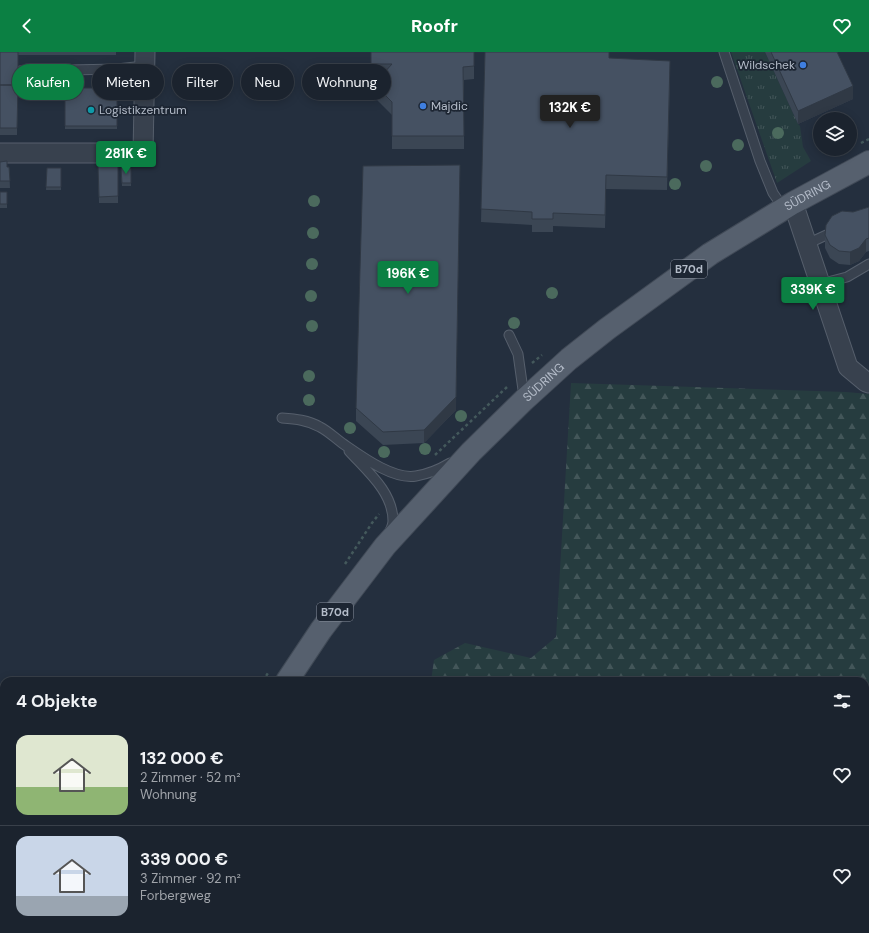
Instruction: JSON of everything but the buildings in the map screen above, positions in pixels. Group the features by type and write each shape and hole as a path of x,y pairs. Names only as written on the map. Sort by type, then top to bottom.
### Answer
{"main road":[{"name":"SÜDRING","path":"290,677 321,630 386,546 470,452 524,400 607,329 710,254 788,206 869,162"}],"street":[{"path":"0,153 143,153 145,59"},
{"path":"788,206 807,244 848,367 869,383"}],"lane":[{"path":"724,52 760,161 773,193 788,206"},
{"path":"84,70 117,69 145,59"},
{"path":"807,244 841,228"},
{"path":"820,284 847,277 869,264"},
{"path":"509,335 518,354 524,400"},
{"path":"282,418 303,420 320,427 343,444 384,470 399,475 415,477 438,470 470,452"},
{"path":"343,444 384,491 390,503 393,522 386,546"}],"green space":[{"path":"731,52 765,52 800,126 803,147 811,161 777,183"},
{"path":"571,383 869,394 869,677 432,677 434,660 465,643 531,658 556,637"}],"place":[{"name":"Wildschek","path":"803,65"},
{"name":"Majdic","path":"423,106"},
{"name":"Logistikzentrum","path":"91,110"}]}
